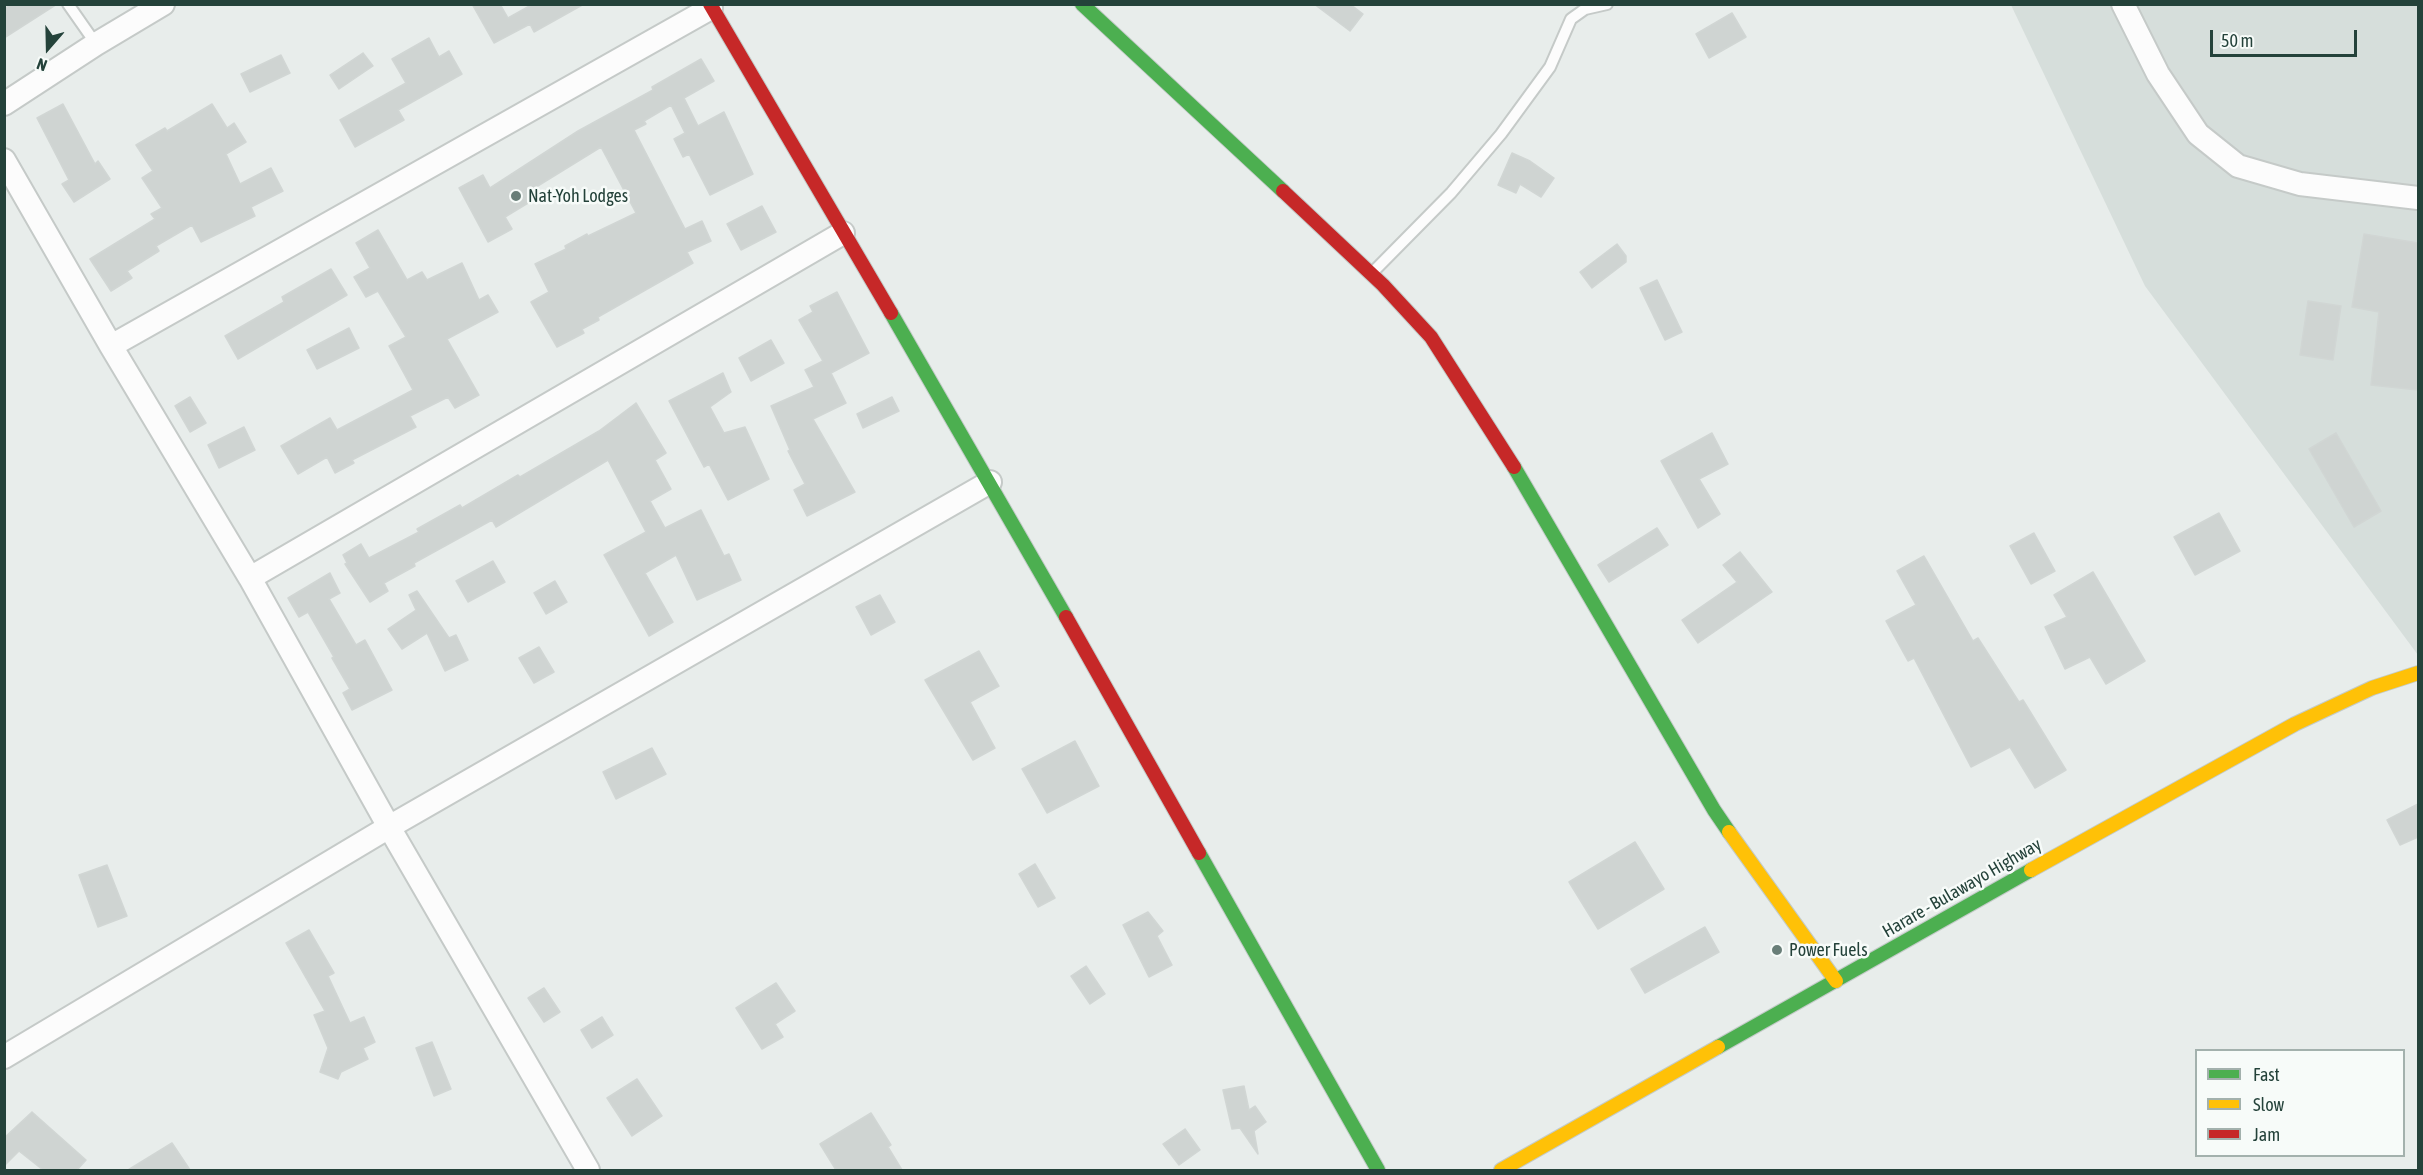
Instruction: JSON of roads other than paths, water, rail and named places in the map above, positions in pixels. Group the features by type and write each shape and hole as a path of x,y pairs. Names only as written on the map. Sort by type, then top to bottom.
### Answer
{"main road":[{"path":"1082,4 1371,274 1431,337 1534,498 1714,810 1836,981"},
{"path":"710,6 990,482 1378,1170"},
{"name":"Harare - Bulawayo Highway","path":"1501,1170 2295,723 2372,688 2418,673"}],"street":[{"path":"4,104 96,44 163,4"},
{"path":"2123,4 2158,74 2198,134 2238,166 2300,184 2418,198"},
{"path":"111,346 710,6"},
{"path":"4,160 111,346 250,578 389,827 588,1170"},
{"path":"250,578 843,233"},
{"path":"4,1058 389,827 990,482"}],"lane":[{"path":"68,4 96,44"},
{"path":"1371,274 1451,193 1501,134 1550,67 1570,19 1585,9 1607,4"}],"place":[{"name":"Nat-Yoh Lodges","path":"516,196"},
{"name":"Power Fuels","path":"1777,950"}]}
